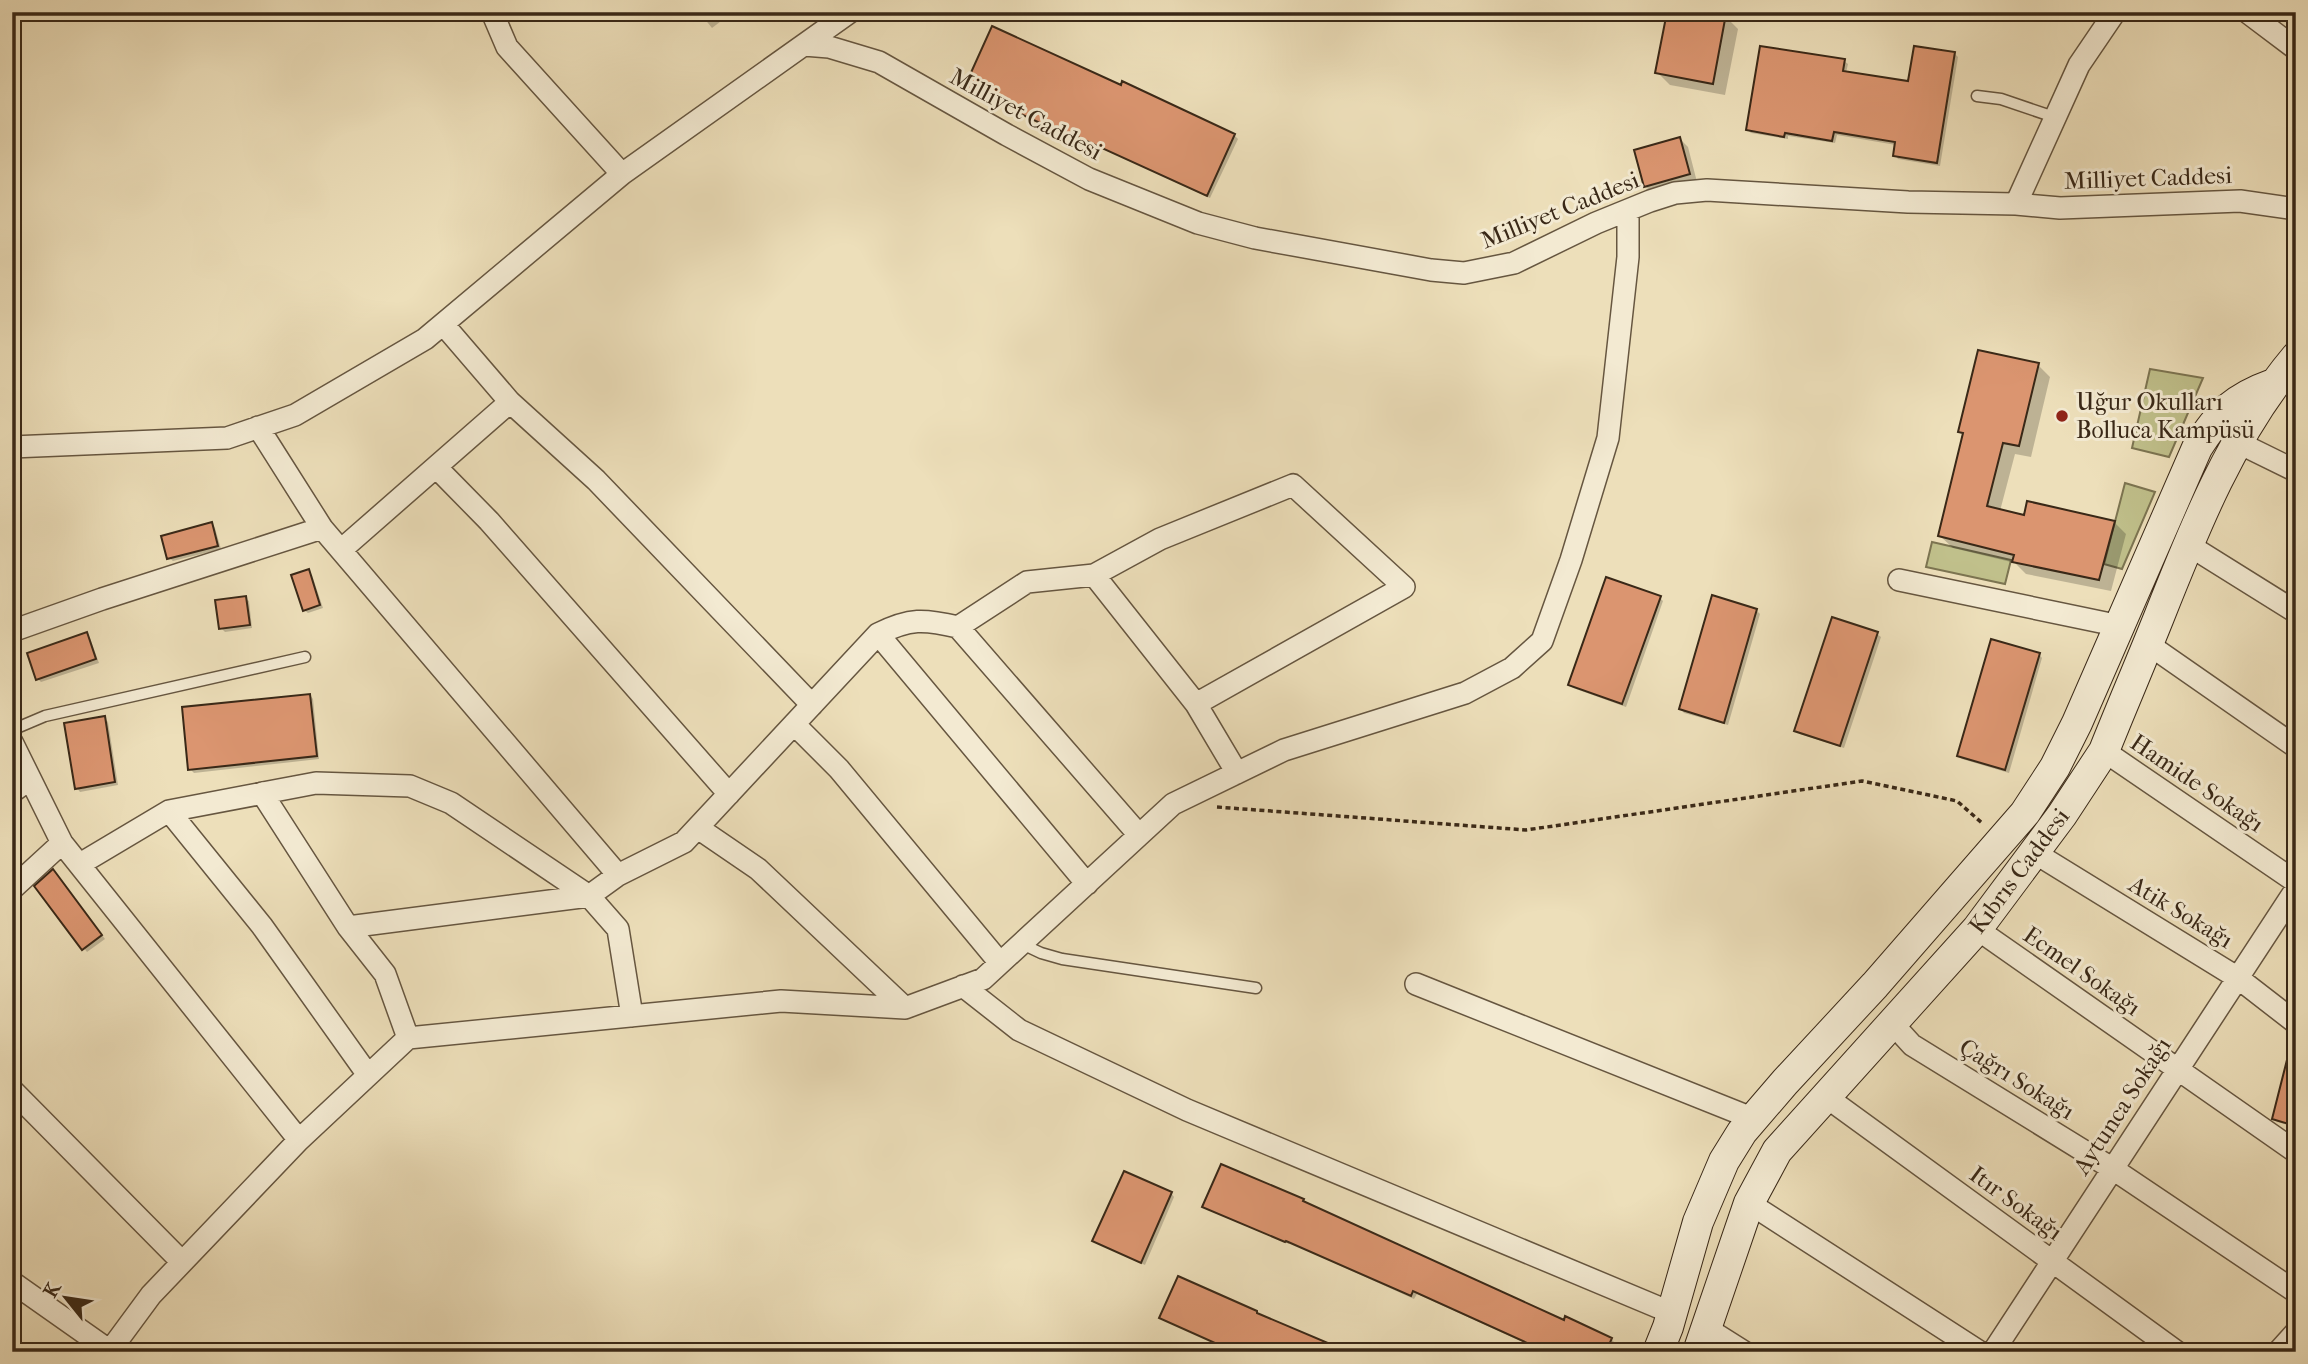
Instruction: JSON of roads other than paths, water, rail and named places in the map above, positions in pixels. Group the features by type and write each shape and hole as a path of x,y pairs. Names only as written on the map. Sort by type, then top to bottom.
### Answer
{"main road":[{"name":"Kıbrıs Caddesi","path":"1702,1340 1749,1203 1777,1150 1976,929 2035,853 2104,751 2187,544 2237,442 2273,384 2296,357"},
{"path":"1658,1352 1698,1222 1724,1161 1742,1132 2025,813 2055,767 2077,723 2197,448 2229,405 2249,392 2273,384"}],"street":[{"path":"492,12 508,47 622,174"},
{"path":"12,447 228,438 295,415 425,339 622,174 804,45 830,19 850,12"},
{"path":"2017,204 2079,65 2115,12"},
{"path":"2247,12 2296,48"},
{"name":"Milliyet Caddesi","path":"804,45 829,47 879,62 1088,179 1198,223 1255,238 1420,268 1464,273 1514,262 1650,201 1675,193 1707,190 2060,208 2240,201 2296,209"},
{"path":"12,1282 110,1351 151,1295 182,1262 299,1140 408,1038 781,1001 905,1008 983,979 1173,804 1284,750 1465,693 1512,668 1542,641 1571,560 1608,438 1629,257 1628,212"},
{"path":"443,324 510,402 596,480 812,705"},
{"path":"341,550 510,402"},
{"path":"258,427 322,528 618,875"},
{"path":"2237,442 2296,471"},
{"path":"436,467 489,521 729,794"},
{"path":"958,627 1027,582 1094,575 1160,539 1293,485 1404,587 1196,704"},
{"path":"12,631 322,528"},
{"path":"2187,544 2296,612"},
{"path":"1094,575 1196,704 1237,773"},
{"path":"1899,580 2120,626"},
{"path":"348,927 589,896 618,875 684,842 878,634 902,622 936,622 958,627 1139,835"},
{"path":"878,634 1087,884"},
{"path":"2148,644 2296,747"},
{"path":"794,724 839,769 1000,963"},
{"path":"12,743 62,843 299,1140"},
{"name":"Hamide Sokağı","path":"2104,751 2296,883"},
{"path":"12,792 30,779"},
{"path":"80,864 169,811 316,783 410,786 451,803 589,896 618,929 632,1016"},
{"path":"262,793 348,927 384,974 408,1038"},
{"path":"169,811 262,926 368,1075"},
{"path":"698,828 758,869 905,1008"},
{"path":"12,889 62,843"},
{"name":"Atik Sokağı","path":"2035,853 2238,978 2296,1023"},
{"name":"Aytunca Sokağı","path":"1993,1352 2296,889"},
{"name":"Ecmel Sokağı","path":"1976,929 2296,1152"},
{"path":"1416,984 1754,1119"},
{"path":"963,986 1019,1030 1187,1110 1672,1313"},
{"name":"Çağrı Sokağı","path":"1891,1022 1912,1045 2113,1169 2296,1292"},
{"path":"12,1090 182,1262"},
{"name":"Itır Sokağı","path":"1825,1096 2177,1352"},
{"path":"1749,1203 1980,1352"},
{"path":"2277,1352 2296,1332"},
{"path":"1702,1340 1744,1352"}],"lane":[{"path":"1977,96 2001,99 2057,118"},
{"path":"12,730 44,716 305,657"},
{"path":"1022,944 1062,959 1256,988"}],"place":[{"name":"Uğur Okulları Bolluca Kampüsü","path":"2062,416"}]}
